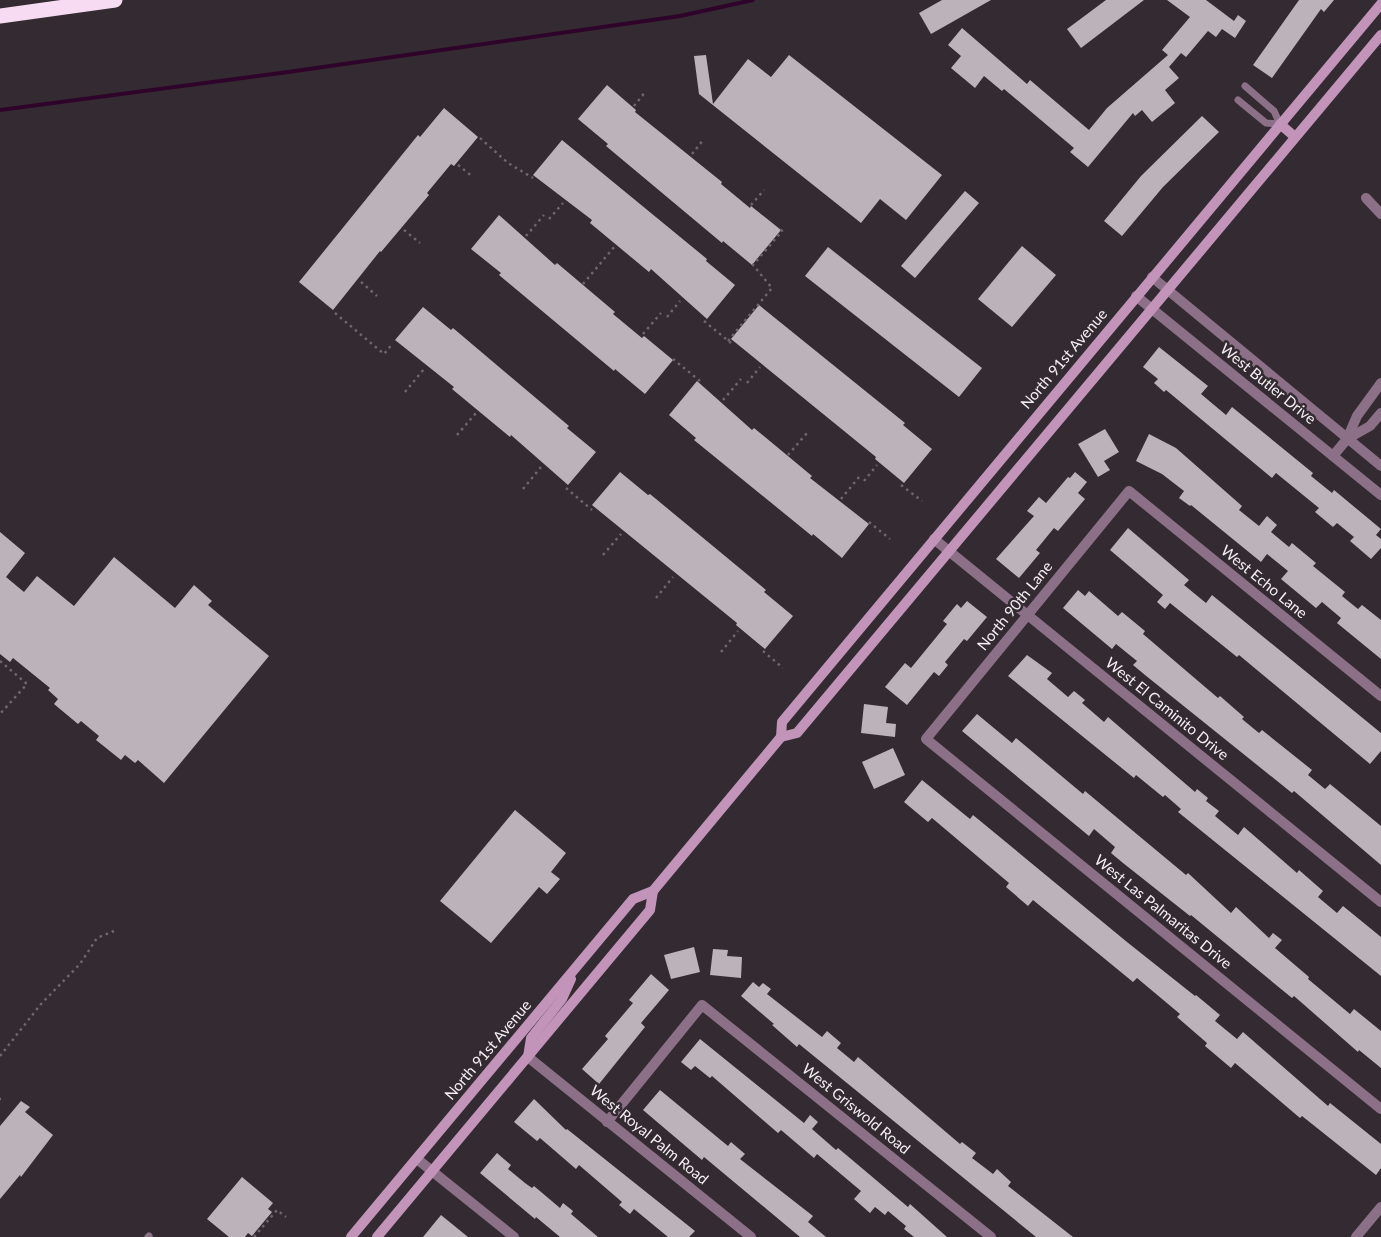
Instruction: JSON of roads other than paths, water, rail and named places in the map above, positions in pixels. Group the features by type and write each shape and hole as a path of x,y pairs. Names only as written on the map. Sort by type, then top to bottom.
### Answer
{"highway":[{"path":"0,16 115,0"}],"main road":[{"name":"North 91st Avenue","path":"355,1234 633,900 653,891 781,737 782,722 1381,4"},
{"name":"North 91st Avenue","path":"781,737 797,733 1381,35"},
{"path":"1280,124 1295,137"},
{"name":"North 91st Avenue","path":"378,1237 650,910 653,891"},
{"path":"528,1057 531,1038 562,999 575,969"}],"street":[{"path":"1366,198 1381,214"},
{"name":"West Butler Drive","path":"1152,277 1381,466"},
{"name":"West Butler Drive","path":"1136,296 1381,495"},
{"path":"1333,456 1347,439 1357,416 1381,385"},
{"path":"1347,439 1370,426 1381,413"},
{"name":"North 90th Lane","path":"926,739 1129,491"},
{"name":"West Echo Lane","path":"1129,491 1381,696"},
{"name":"West El Caminito Drive","path":"934,539 1381,902"},
{"name":"West Las Palmaritas Drive","path":"926,739 1381,1109"},
{"name":"West Griswold Road","path":"608,1122 702,1005 991,1237"},
{"name":"West Royal Palm Road","path":"528,1057 751,1237"},
{"path":"417,1159 514,1237"},
{"path":"1356,1237 1381,1207"}],"lane":[{"path":"1238,100 1266,123 1280,124 1274,111 1245,86"}],"waterway":[{"path":"0,110 281,73 680,16 753,0"}]}
